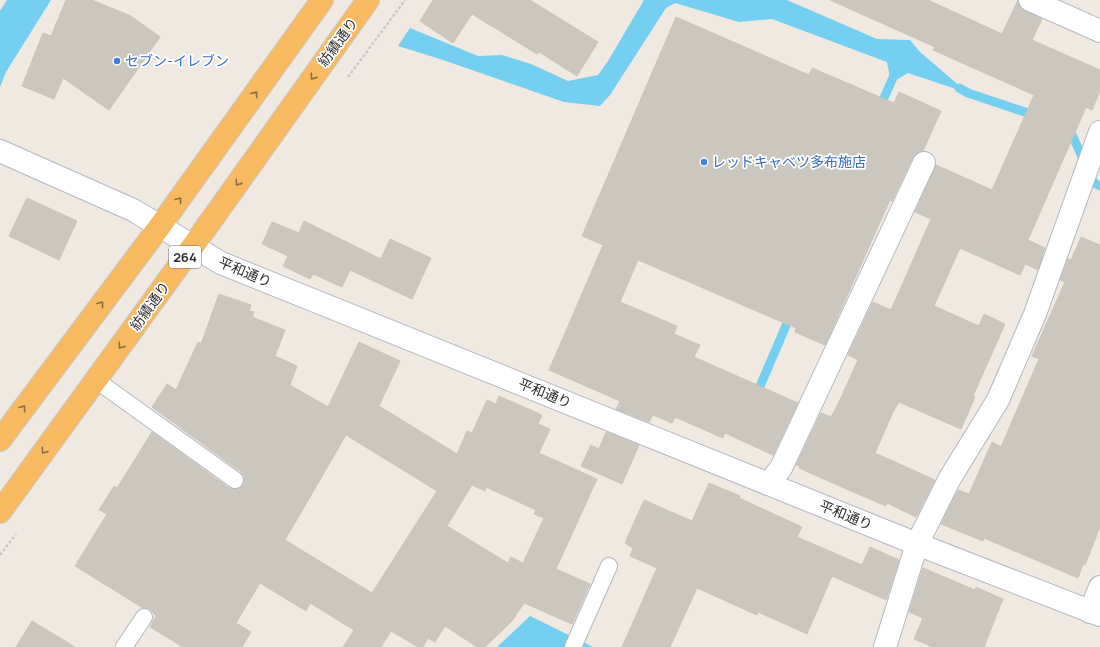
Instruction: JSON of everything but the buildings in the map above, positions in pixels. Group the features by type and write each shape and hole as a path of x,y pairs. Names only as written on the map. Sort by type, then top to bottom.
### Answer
{"highway":[{"name":"264","path":"0,440 160,226 322,0"},
{"name":"紡績通り","path":"0,512 194,246 368,0"}],"street":[{"path":"1030,0 1100,32"},
{"path":"885,647 917,544 950,478 998,400 1035,314 1096,141"},
{"name":"平和通り","path":"0,152 133,210 221,263 917,544 1095,613"},
{"path":"768,484 781,468 924,163"},
{"path":"1095,613 1100,587"}],"lane":[{"path":"96,380 235,480"},
{"path":"576,640 610,566"},
{"path":"124,647 144,617"}],"water":[{"path":"7,0 51,0 6,72 0,87 0,11"},
{"path":"644,0 787,0 877,39 910,40 920,52 968,93 908,73 891,83 887,62 772,19 739,22 675,3 666,8 610,95 600,106 564,102 398,46 410,28 478,56 502,55 531,64 568,81 598,75 608,61"},
{"path":"530,616 593,647 497,647"}],"waterway":[{"path":"879,109 896,71"},
{"path":"959,88 968,93 1037,116"},
{"path":"1068,126 1094,183 1100,186"},
{"path":"755,398 791,314"}],"place":[{"name":"セブン-イレブン","path":"117,61"},
{"name":"レッドキャベツ多布施店","path":"704,162"}]}
